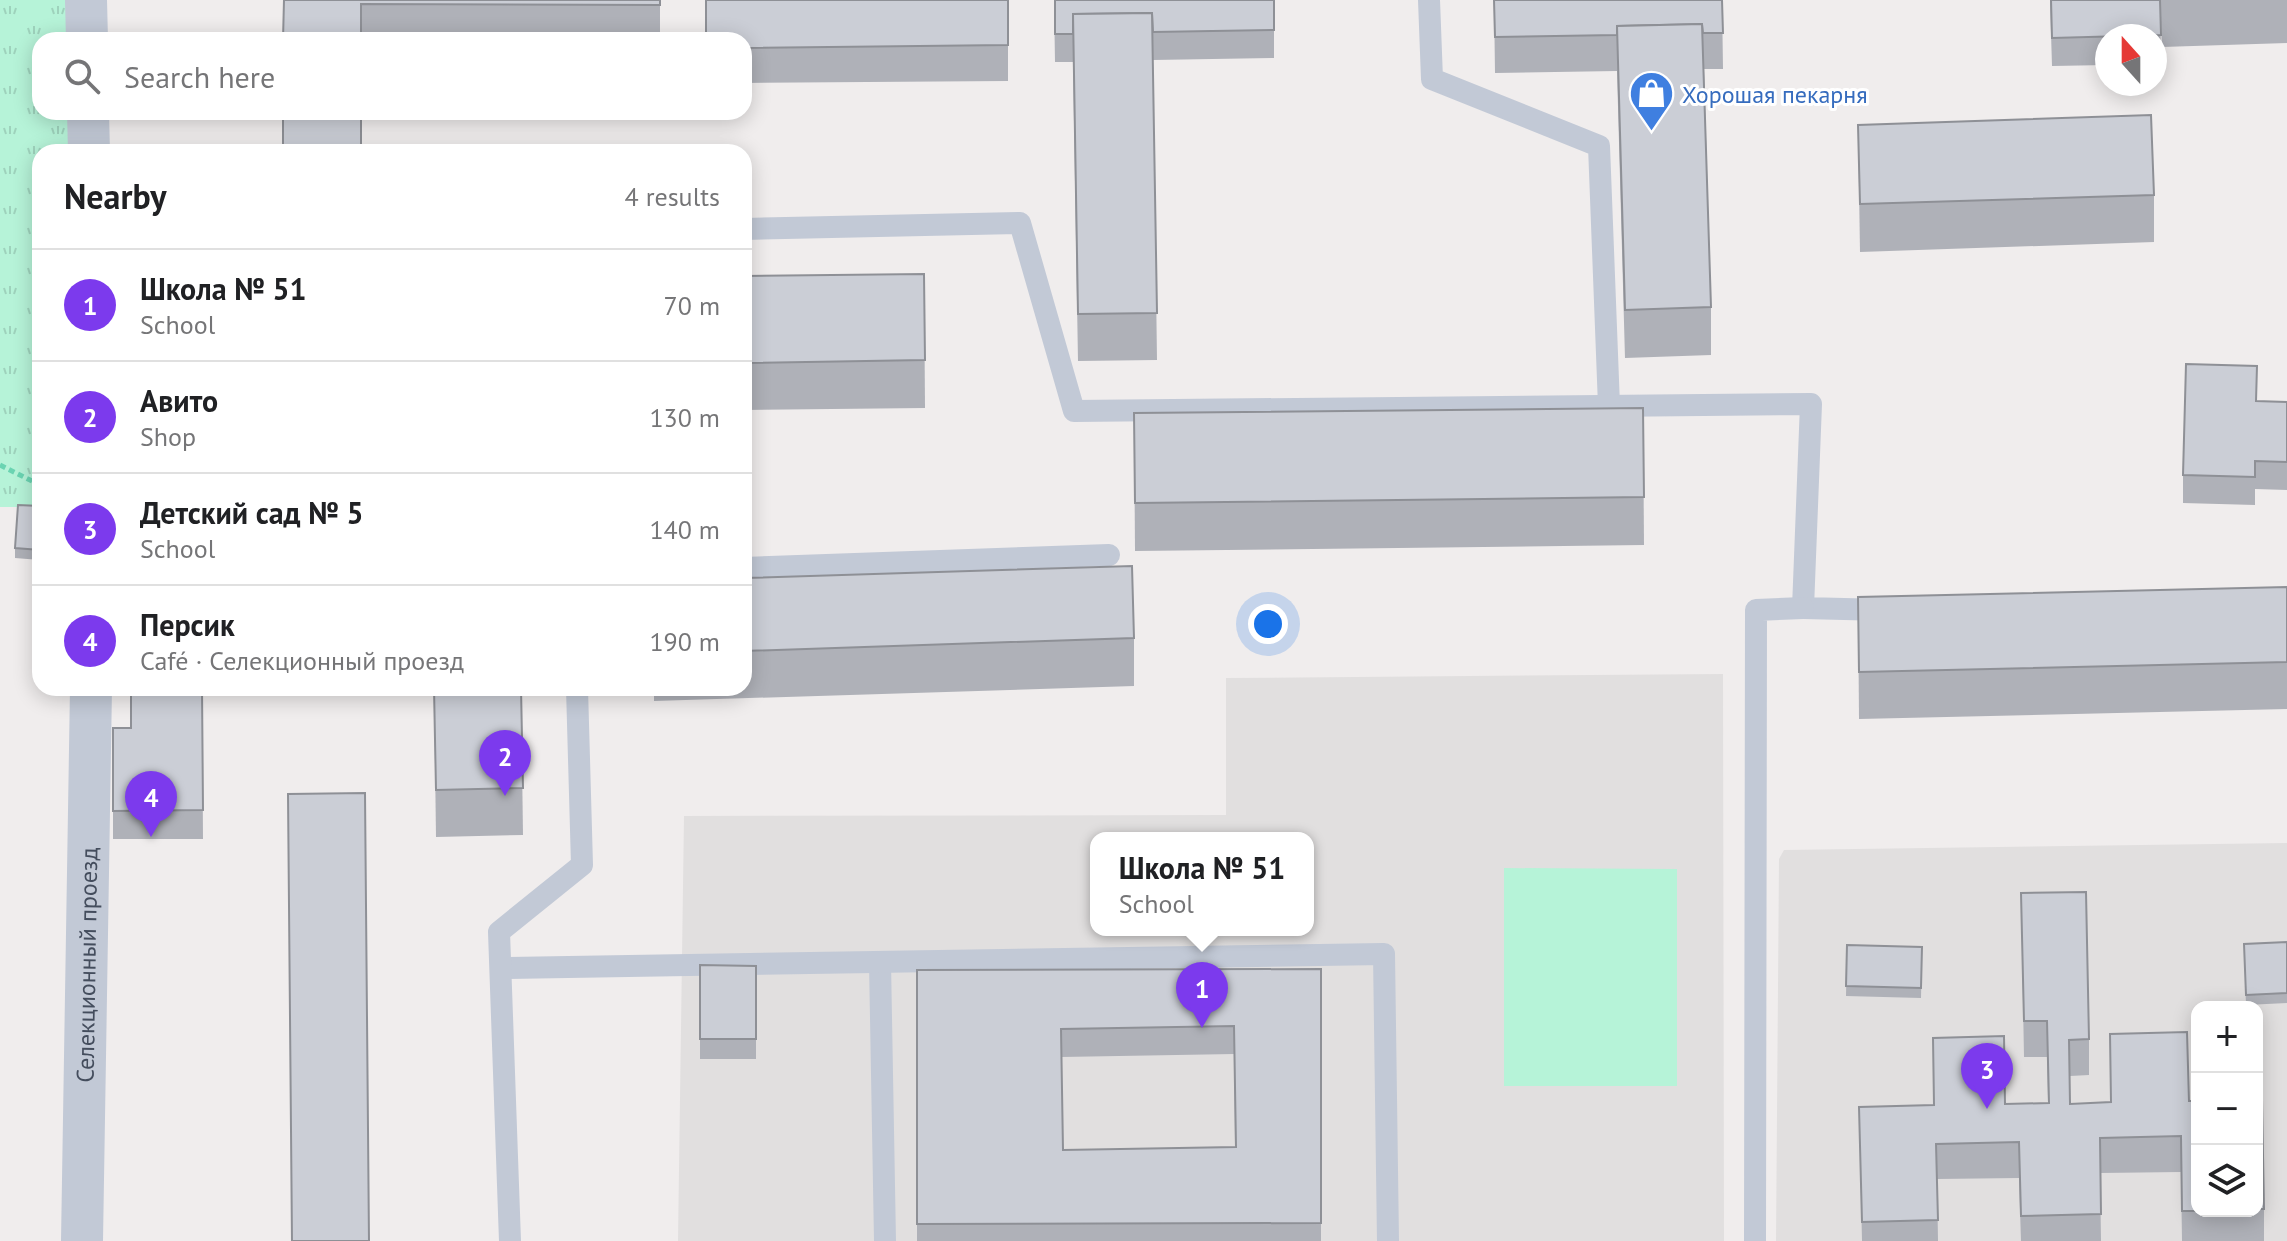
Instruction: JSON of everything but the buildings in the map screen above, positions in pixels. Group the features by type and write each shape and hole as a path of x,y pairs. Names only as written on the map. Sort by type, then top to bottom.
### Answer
{"street":[{"path":"86,0 87,32"},
{"path":"88,120 89,144"},
{"name":"Селекционный проезд","path":"82,1241 91,696"}],"lane":[{"path":"1429,0 1432,79 1599,146 1609,406"},
{"path":"752,229 1020,223 1074,411 1811,404 1803,608"},
{"path":"752,568 1109,555"},
{"path":"1755,1241 1756,610 1912,610"},
{"path":"510,1241 499,932 582,865 577,696"},
{"path":"501,968 1384,954 1388,1241"},
{"path":"880,962 885,1241"}],"path":[{"path":"0,465 32,481"}],"shaded area":[{"path":"1723,674 1724,1241 678,1241 684,816 1226,815 1226,678"},
{"path":"2287,843 2287,1241 1776,1241 1779,859 1784,850"}],"green space":[{"path":"0,0 67,0 67,32 32,32 32,120 68,120 68,144 32,144 32,507 0,507"},
{"path":"1504,868 1677,869 1677,1086 1504,1086"}],"place":[{"name":"Хорошая пекарня","path":"1651,133"},
{"name":"Авито","path":"505,796"},
{"name":"Персик","path":"151,837"},
{"name":"Школа № 51","path":"1202,1028"},
{"name":"Детский сад № 5","path":"1987,1109"}]}
